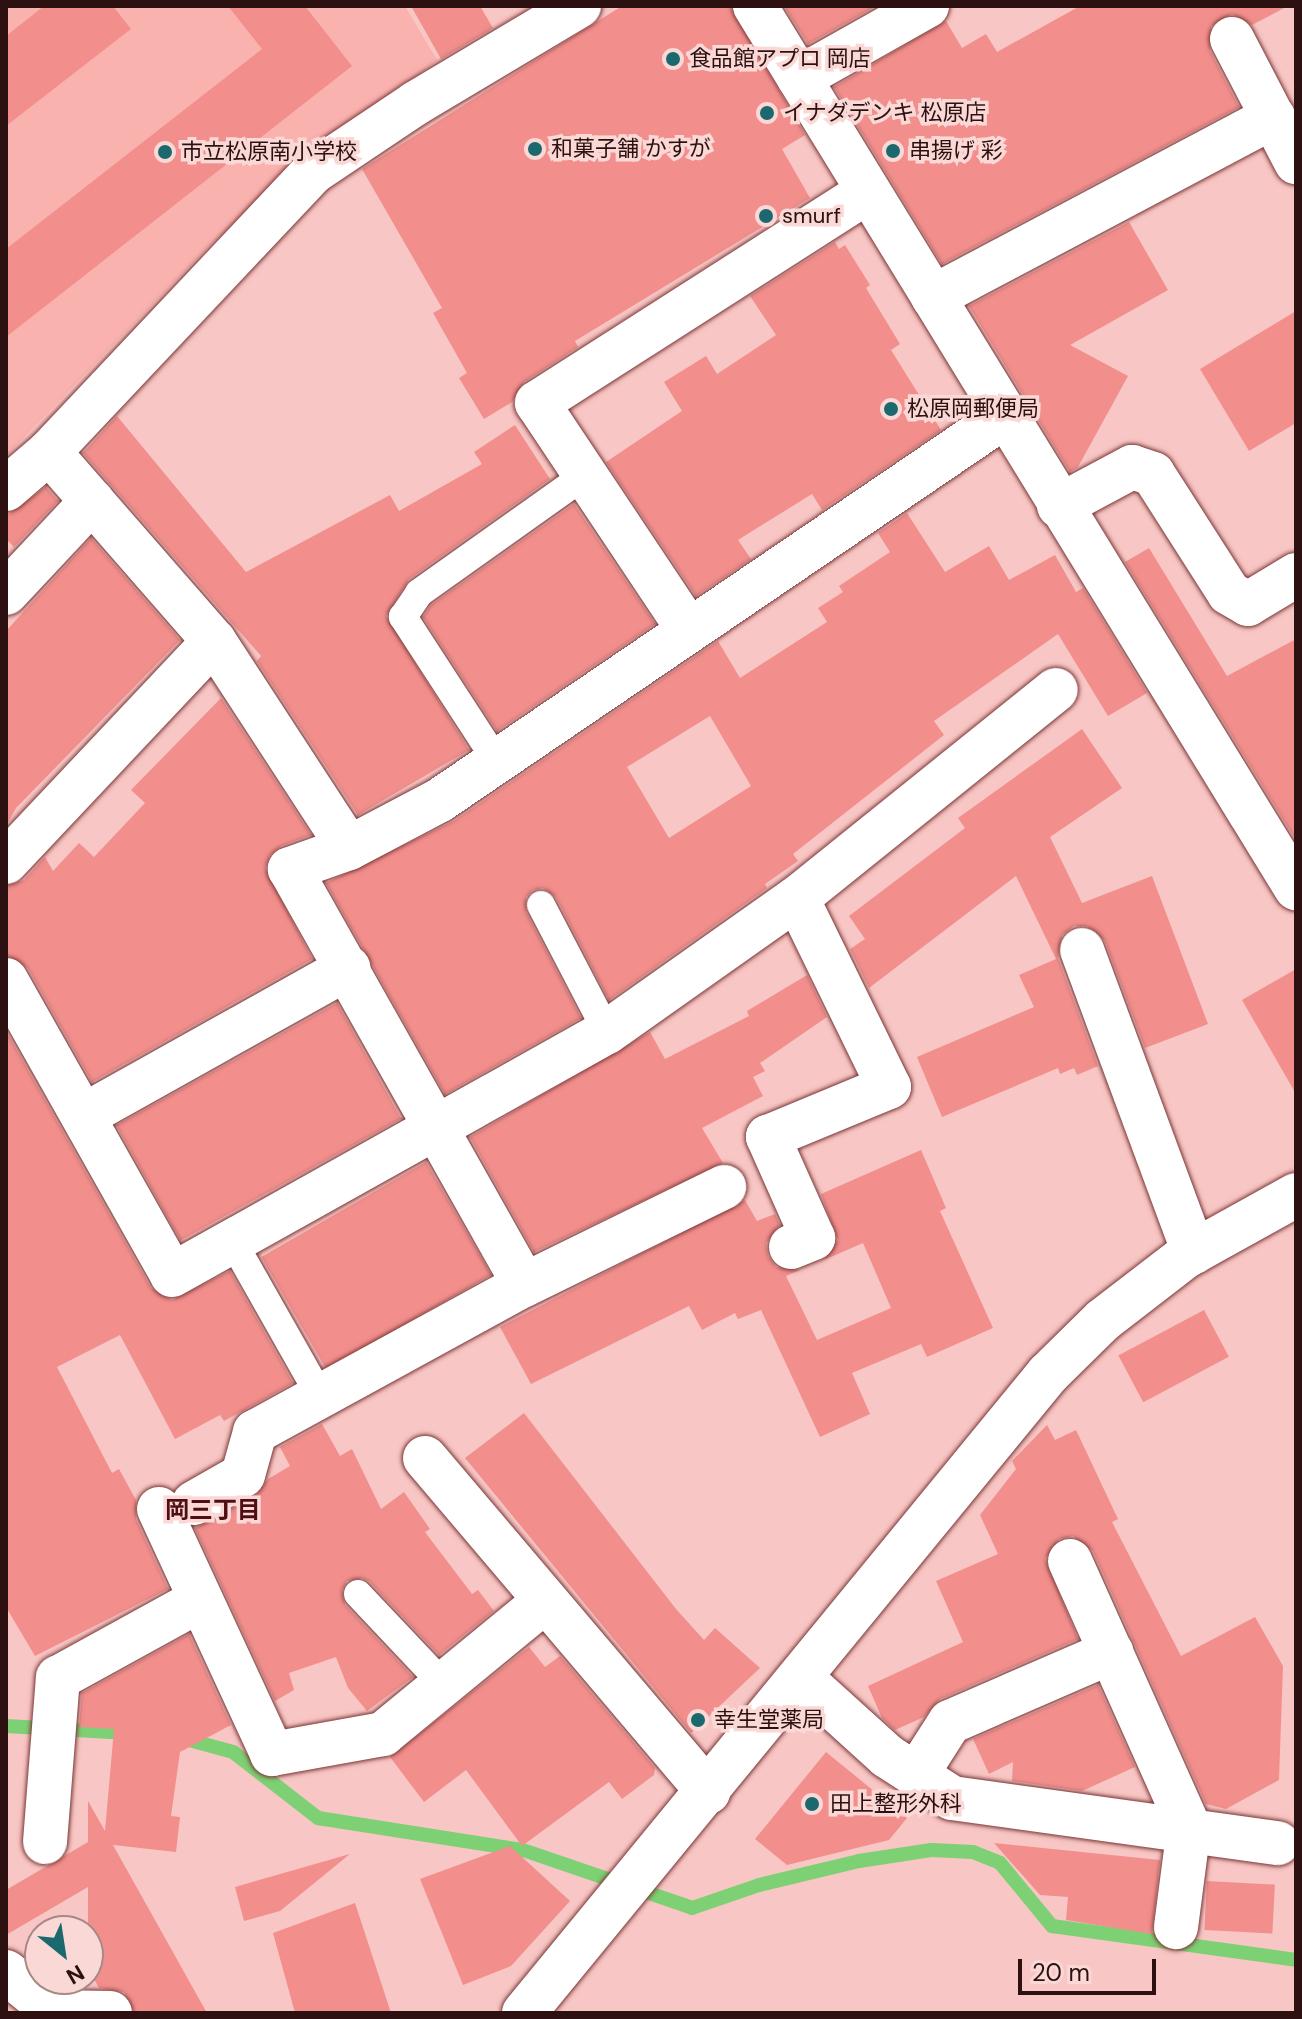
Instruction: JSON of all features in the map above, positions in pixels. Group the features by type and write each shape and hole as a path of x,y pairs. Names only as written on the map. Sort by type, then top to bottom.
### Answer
{"street":[{"path":"755,6 1296,888"},
{"path":"799,78 927,6"},
{"path":"6,489 49,452 313,172 555,12"},
{"path":"1232,39 1296,162"},
{"path":"933,297 1273,117"},
{"path":"688,629 537,403 868,191"},
{"path":"524,1285 439,1128 290,869 349,848 440,800 1005,416"},
{"path":"49,452 214,641 349,848"},
{"path":"1059,506 1132,467 1153,474 1229,593 1248,604 1296,575"},
{"path":"6,593 92,501"},
{"path":"6,862 214,641"},
{"path":"6,980 172,1275 607,1032 797,898 1056,690"},
{"path":"791,1247 813,1238 768,1137 889,1087 797,898"},
{"path":"1082,950 1194,1252"},
{"path":"83,1116 348,968"},
{"path":"545,1601 383,1734 272,1754 200,1600 176,1506 243,1475 255,1432 524,1285 724,1187"},
{"path":"524,2013 652,1862 1048,1374 1103,1320 1194,1252 1296,1195"},
{"path":"425,1458 708,1792"},
{"path":"1070,1561 1189,1827 1176,1927"},
{"path":"45,1842 58,1678 200,1600"},
{"path":"916,1775 950,1722 1111,1652"},
{"path":"801,1678 887,1756 952,1798 1189,1827 1278,1843"},
{"path":"6,1972 54,2013 110,2013"}],"lane":[{"path":"496,760 403,617 419,593 585,475"},
{"path":"541,905 607,1032"},
{"path":"233,1242 320,1396"},
{"path":"358,1594 443,1684"}],"shaded area":[{"name":"市立松原南小学校","path":"6,6 405,6 437,60 211,244 6,456"}],"building":[{"path":"44,6 113,6 131,29 6,126 6,36"},
{"path":"228,6 305,6 352,66 6,337 6,249 262,49"},
{"path":"411,6 480,6 493,28 441,59"},
{"path":"622,6 730,6 805,135 782,149 810,198 575,341 578,347 524,382 512,402 484,419 459,378 467,373 433,313 442,308 362,169"},
{"path":"784,6 876,6 808,44"},
{"path":"1080,6 1288,6 1252,25 1232,14 1211,26 1210,51 1239,107 942,264 834,87 946,21 962,48 986,34 997,52"},
{"path":"1129,222 1168,290 1070,345 1128,376 1078,467 1070,472 969,306"},
{"path":"835,242 839,249 845,245 870,285 866,288 900,344 891,350 941,430 822,510 812,494 738,540 751,559 696,596 606,462 682,411 664,382 706,356 717,374 776,335 750,296"},
{"path":"1296,311 1296,423 1249,451 1200,369"},
{"path":"117,416 246,572 390,495 399,511 482,464 474,452 515,425 550,479 409,579 386,616 469,750 358,815 257,661 261,656 83,453"},
{"path":"46,487 58,501 14,547 6,539 6,516"},
{"path":"574,504 655,624 497,731 423,617 431,605"},
{"path":"907,513 945,572 989,546 1009,580 1055,555 1076,592 1083,588 1147,693 1108,716 1058,634 934,721 944,735 793,854 798,861 765,884 767,888 609,1000 556,897 543,888 533,890 526,897 526,912 581,1018 445,1094 326,883 454,821 718,641 740,678 827,622 818,608 843,592 839,586 890,552 878,533","holes":["710,716 751,786 669,838 627,767"]},
{"path":"91,538 180,640 16,808 6,826 6,631"},
{"path":"1149,548 1227,676 1296,639 1296,840 1125,562"},
{"path":"221,698 311,835 281,846 270,855 265,868 312,959 92,1082 28,968 6,955 6,886 24,880 45,857 53,871 79,843 94,857 145,803 131,790"},
{"path":"1082,729 1122,788 1050,837 1082,903 1152,876 1208,1024 1145,1048 1105,941 1087,926 1074,926 1062,935 1058,958 1098,1066 1077,1075 1074,1068 1060,1074 1058,1068 942,1117 917,1057 1034,1007 1019,975 1056,959 1016,876 869,988 850,949 865,939 849,916 965,828 958,818"},
{"path":"1296,969 1296,1094 1242,1000"},
{"path":"807,975 827,1017 760,1063 765,1071 753,1077 763,1096 702,1128 723,1163 534,1252 470,1137 650,1032 665,1059 749,1016 747,1011"},
{"path":"337,1003 401,1118 181,1241 117,1125"},
{"path":"6,1031 151,1288 172,1300 230,1271 293,1383 224,1421 220,1415 175,1439 120,1335 57,1367 112,1473 119,1469 136,1500 136,1519 168,1589 35,1656 6,1607"},
{"path":"921,1150 946,1208 940,1211 993,1328 927,1357 921,1344 852,1373 870,1414 820,1437 761,1310 738,1319 735,1313 702,1330 689,1306 531,1384 500,1327 745,1200 757,1221 775,1214 780,1225 766,1243 768,1256 776,1267 800,1270 786,1276 817,1340 891,1308 863,1243 824,1260 838,1240 821,1194"},
{"path":"426,1162 491,1275 326,1370 261,1257"},
{"path":"1204,1310 1229,1357 1143,1402 1118,1356"},
{"path":"524,1413 676,1609 704,1640 715,1628 760,1668 691,1733 465,1458"},
{"path":"322,1424 340,1456 352,1449 381,1509 404,1492 430,1529 425,1532 472,1594 478,1590 494,1611 439,1655 370,1582 362,1578 347,1581 342,1590 345,1605 413,1677 367,1711 348,1688 336,1657 289,1673 294,1690 275,1701 195,1528 255,1497 268,1479 290,1466 280,1447"},
{"path":"1047,1425 1055,1440 1076,1430 1118,1519 1112,1522 1181,1656 1255,1617 1283,1666 1279,1780 1226,1809 1206,1804 1093,1551 1073,1536 1059,1539 1045,1559 1078,1639 940,1699 924,1717 895,1730 882,1718 868,1686 963,1642 936,1581 998,1554 980,1515 1016,1469 1012,1461"},
{"path":"189,1634 231,1725 180,1752 171,1816 180,1817 176,1852 113,1845 207,2013 135,2013 124,1992 104,1989 104,1915 88,1915 88,1887 40,1915 24,1915 24,1924 6,1935 6,1890 88,1842 88,1801 105,1831 114,1729 79,1727 82,1693"},
{"path":"529,1647 545,1667 560,1656 655,1768 654,1775 622,1799 609,1782 522,1846 466,1770 424,1802 390,1757"},
{"path":"1098,1685 1135,1767 1082,1791 1012,1781 1013,1762 989,1774 973,1739"},
{"path":"826,1752 907,1818 889,1840 787,1865 755,1839"},
{"path":"994,1843 1160,1860 1152,1934 1066,1920 1068,1897 1040,1895"},
{"path":"510,1846 570,1901 511,1966 463,1985 420,1879"},
{"path":"350,1854 280,1911 244,1921 235,1887"},
{"path":"1207,1881 1275,1885 1272,1933 1204,1930"},
{"path":"355,1903 391,2013 295,2013 273,1933"}],"waterway":[{"path":"6,1726 129,1733"},
{"path":"182,1738 233,1752 318,1818 523,1850 692,1908 759,1885 859,1861 931,1850 973,1852 1000,1863 1052,1926 1296,1960"}],"place":[{"name":"食品館アプロ 岡店","path":"673,59"},
{"name":"イナダデンキ 松原店","path":"767,113"},
{"name":"和菓子舗 かすが","path":"535,149"},
{"name":"串揚げ 彩","path":"893,151"},
{"name":"市立松原南小学校","path":"165,152"},
{"name":"smurf","path":"766,216"},
{"name":"松原岡郵便局","path":"891,409"},
{"name":"幸生堂薬局","path":"698,1720"},
{"name":"田上整形外科","path":"812,1804"}],"district":[{"name":"岡三丁目","path":"213,1510"}]}
